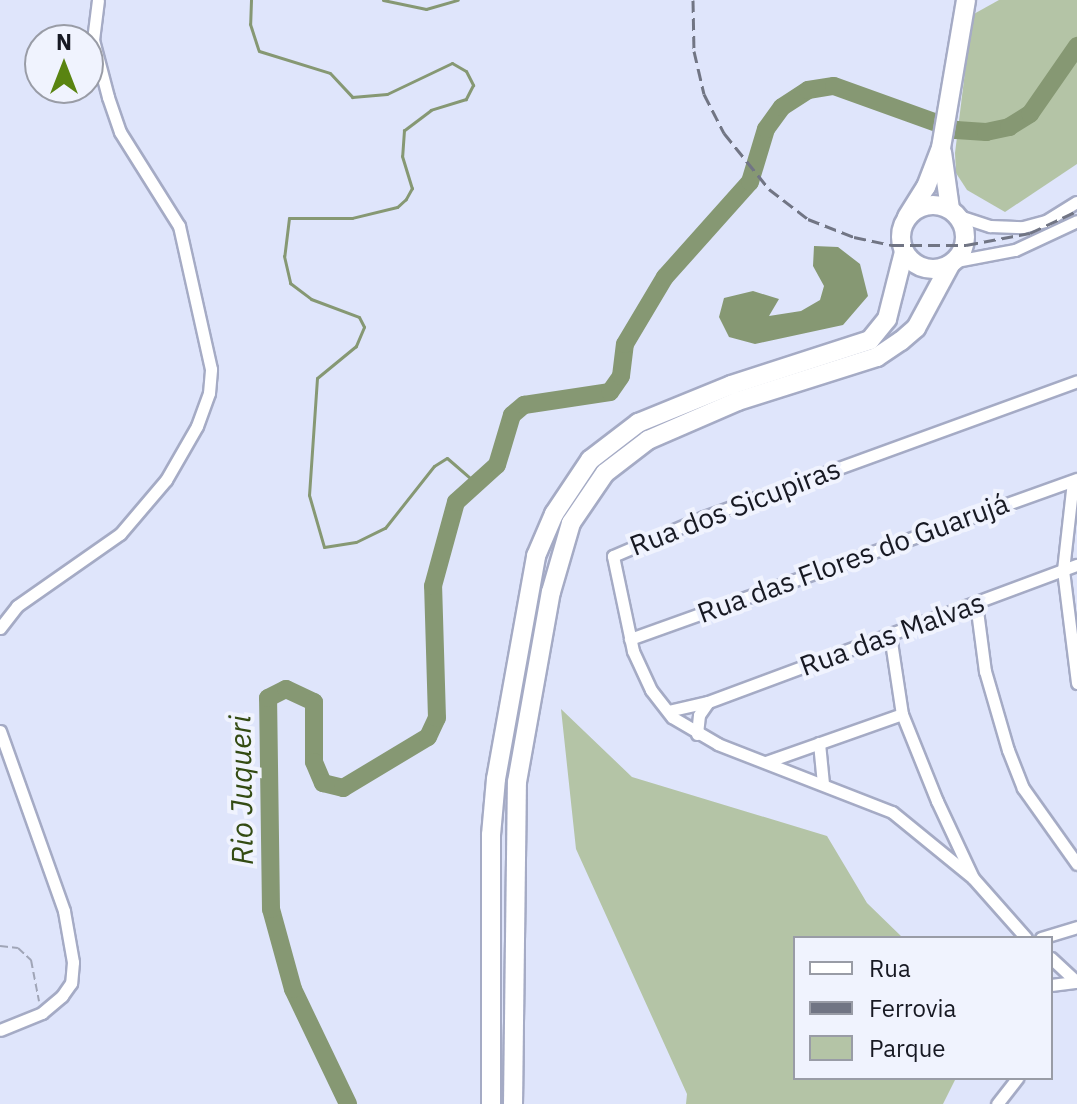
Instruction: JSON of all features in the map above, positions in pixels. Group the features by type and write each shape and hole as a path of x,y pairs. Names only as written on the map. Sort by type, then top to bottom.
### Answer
{"main road":[{"path":"491,1104 491,835 496,779 536,556 554,514 590,460 638,423 761,374 870,340 887,319 904,252 901,230 926,187 941,145 966,0"},
{"path":"513,1104 517,782 551,592 571,523 605,473 648,440 738,401 877,357 916,328 966,245 955,212 941,145"},
{"path":"907,217 919,207 955,212"},
{"path":"904,252 924,267 953,263"}],"street":[{"path":"0,628 17,606 120,534 166,480 197,426 209,393 211,369 179,226 120,132 108,97 93,40 98,0"},
{"path":"955,212 990,226 1023,227 1046,221 1077,202"},
{"path":"953,263 1015,250 1077,221"},
{"name":"Rua dos Sicupiras","path":"973,878 906,820 697,734 668,711 647,681 630,639 612,566 619,550 1077,381"},
{"path":"1075,480 1063,570 1077,683"},
{"name":"Rua das Flores do Guarujá","path":"630,639 1075,480"},
{"name":"Rua das Malvas","path":"668,711 708,702 1077,565"},
{"path":"976,603 985,671 1008,750 1023,788 1077,864"},
{"path":"890,635 902,714 973,878 1024,936"},
{"path":"697,734 699,715 708,702"},
{"path":"766,762 902,714"},
{"path":"0,731 64,911 73,962 69,989 42,1013 0,1030"},
{"path":"819,743 823,784"},
{"path":"1048,936 1077,927"},
{"path":"1053,960 1077,982"},
{"path":"1053,985 1077,982"},
{"path":"0,1021 25,1019"},
{"path":"997,1104 1015,1080"}],"path":[{"path":"0,946 18,948 31,960 42,1013"}],"green space":[{"path":"999,0 1077,0 1077,164 1005,212 967,190 956,173 955,153 972,15"},
{"path":"561,709 632,777 827,836 867,903 901,936 793,936 793,1080 955,1080 943,1104 686,1104 687,1094 576,849"}],"shaded area":[{"path":"814,246 838,247 860,264 868,296 843,325 755,344 729,337 719,317 724,298 753,291 779,299 769,316 801,311 820,300 824,286 813,266"}],"waterway":[{"path":"251,0 250,24 259,51 330,73 352,97 387,94 452,63 466,71 473,85 466,99 431,110 404,130 402,156 412,188 406,199 397,207 352,218 289,218 284,256 290,283 311,299 359,317 364,327 356,346 317,378 309,495 324,547 356,542 385,528 434,466 447,458 476,483"},
{"path":"383,0 426,9 458,0"},
{"name":"Rio Juqueri","path":"348,1104 293,989 271,909 268,698 286,689 314,702 314,762 323,783 343,788 428,737 437,718 433,586 456,502 497,465 512,415 524,405 610,392 621,376 625,344 665,277 750,182 766,129 782,107 808,90 834,86 956,130 986,132 1009,127 1030,114 1077,46"}],"railway":[{"path":"693,0 694,51 704,94 724,133 769,189 808,219 854,237 892,245 966,245 1030,233 1077,211"}]}
